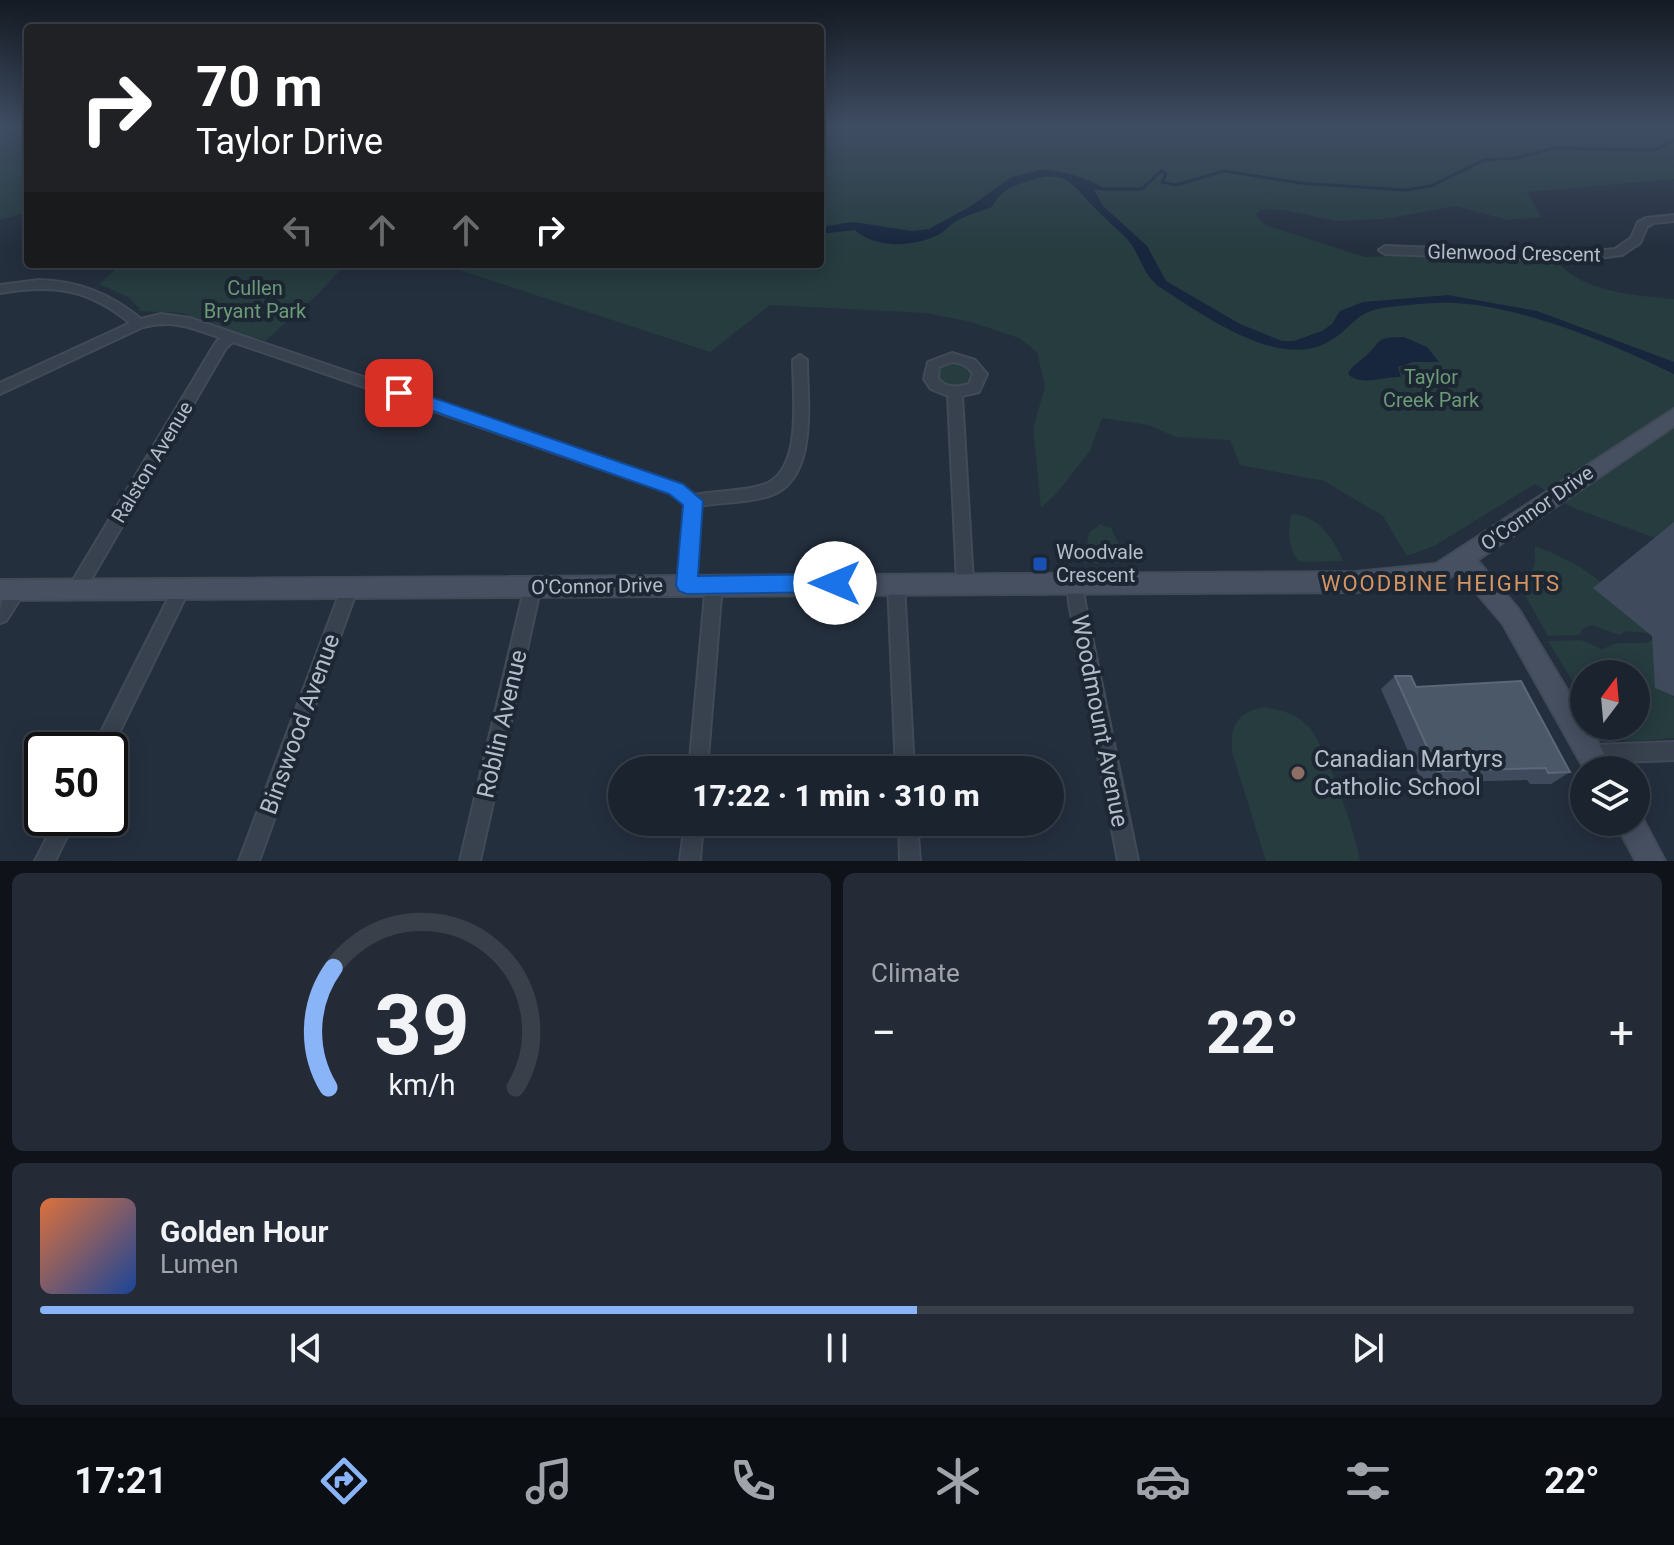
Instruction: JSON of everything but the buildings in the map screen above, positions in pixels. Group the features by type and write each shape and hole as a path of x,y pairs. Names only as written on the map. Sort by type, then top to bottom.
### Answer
{"main road":[{"name":"O'Connor Drive","path":"9,590 1364,581 1440,573 1674,416"},
{"path":"1463,560 1511,617 1592,756"},
{"path":"1637,836 1651,861"}],"street":[{"name":"Glenwood Crescent","path":"1385,250 1605,255 1627,247 1650,220 1674,218"},
{"path":"0,289 50,284 98,292 123,308 139,324"},
{"path":"0,389 139,324 175,318 676,489 693,501 771,490 788,478 797,457 800,360"},
{"name":"Ralston Avenue","path":"76,590 221,345 230,337"},
{"path":"955,393 965,582"},
{"path":"687,585 693,501"},
{"name":"Woodmount Avenue","path":"1075,581 1128,861"},
{"path":"896,583 904,756"},
{"path":"699,756 714,584"},
{"name":"Roblin Avenue","path":"470,861 533,586"},
{"name":"Binswood Avenue","path":"249,861 350,587"},
{"path":"110,732 182,588"},
{"path":"0,616 9,590"},
{"path":"1638,756 1674,751"},
{"path":"45,861 58,836"},
{"path":"690,861 693,836"},
{"path":"909,836 910,861"}],"green space":[{"path":"0,168 24,168 24,213 0,220"},
{"name":"Taylor Creek Park","path":"824,168 1674,168 1674,179 1527,192 1541,217 1507,220 1456,206 1384,219 1336,221 1285,210 1261,209 1256,215 1265,225 1365,257 1421,255 1556,261 1568,272 1595,286 1626,294 1674,299 1674,545 1571,507 1535,484 1434,546 1407,556 1383,516 1324,481 1240,465 1230,440 1176,437 1148,425 1102,418 1090,451 1041,508 1033,428 1045,387 1037,352 1019,338 971,322 926,313 770,305 710,352 453,268 824,268"},
{"name":"Cullen Bryant Park","path":"117,268 342,268 265,341 182,313 138,311 140,309 128,297 99,284"},
{"path":"955,362 966,366 974,377 970,384 961,389 943,385 937,377 939,368"},
{"path":"1291,515 1319,525 1343,561 1300,562 1290,540"},
{"path":"1100,524 1111,528 1128,563 1084,563 1089,533"},
{"path":"1535,546 1572,563 1599,581 1650,633 1627,631 1619,635 1592,625 1582,629 1580,635 1548,636 1522,590 1535,564"},
{"path":"1654,639 1674,699 1674,738 1650,740 1650,660 1570,660 1570,677 1548,641 1581,640 1602,649 1616,643 1646,643"},
{"path":"1264,707 1294,716 1309,727 1316,737 1339,791 1360,861 1266,861 1232,752 1232,734 1238,721 1248,712"}],"water":[{"path":"1040,170 1058,171 1107,190 1094,190 1103,206 1147,246 1166,281 1240,324 1282,341 1294,341 1322,331 1332,324 1340,311 1363,302 1448,295 1537,311 1674,362 1674,374 1567,328 1510,311 1455,303 1389,307 1367,312 1334,339 1304,349 1283,349 1260,343 1215,322 1158,286 1146,272 1128,240 1074,186 1059,177 1039,178 1014,186 1002,194 992,207 958,220 943,232 922,241 886,243 874,241 855,230 824,234 824,226 853,222 912,231 929,229 971,206 1012,177"},
{"path":"1404,337 1427,347 1439,362 1413,362 1398,367 1401,377 1359,380 1348,374 1381,340"}],"waterway":[{"path":"1103,189 1142,189 1161,171 1166,174 1162,182 1176,185 1224,171 1300,183 1406,190 1431,186 1467,168"}],"place":[{"name":"Woodvale Crescent","path":"1040,564"},
{"name":"Canadian Martyrs Catholic School","path":"1298,773"}],"district":[{"name":"WOODBINE HEIGHTS","path":"1441,583"}],"route":[{"path":"399,393 676,489 693,501 687,585 835,583"}]}
